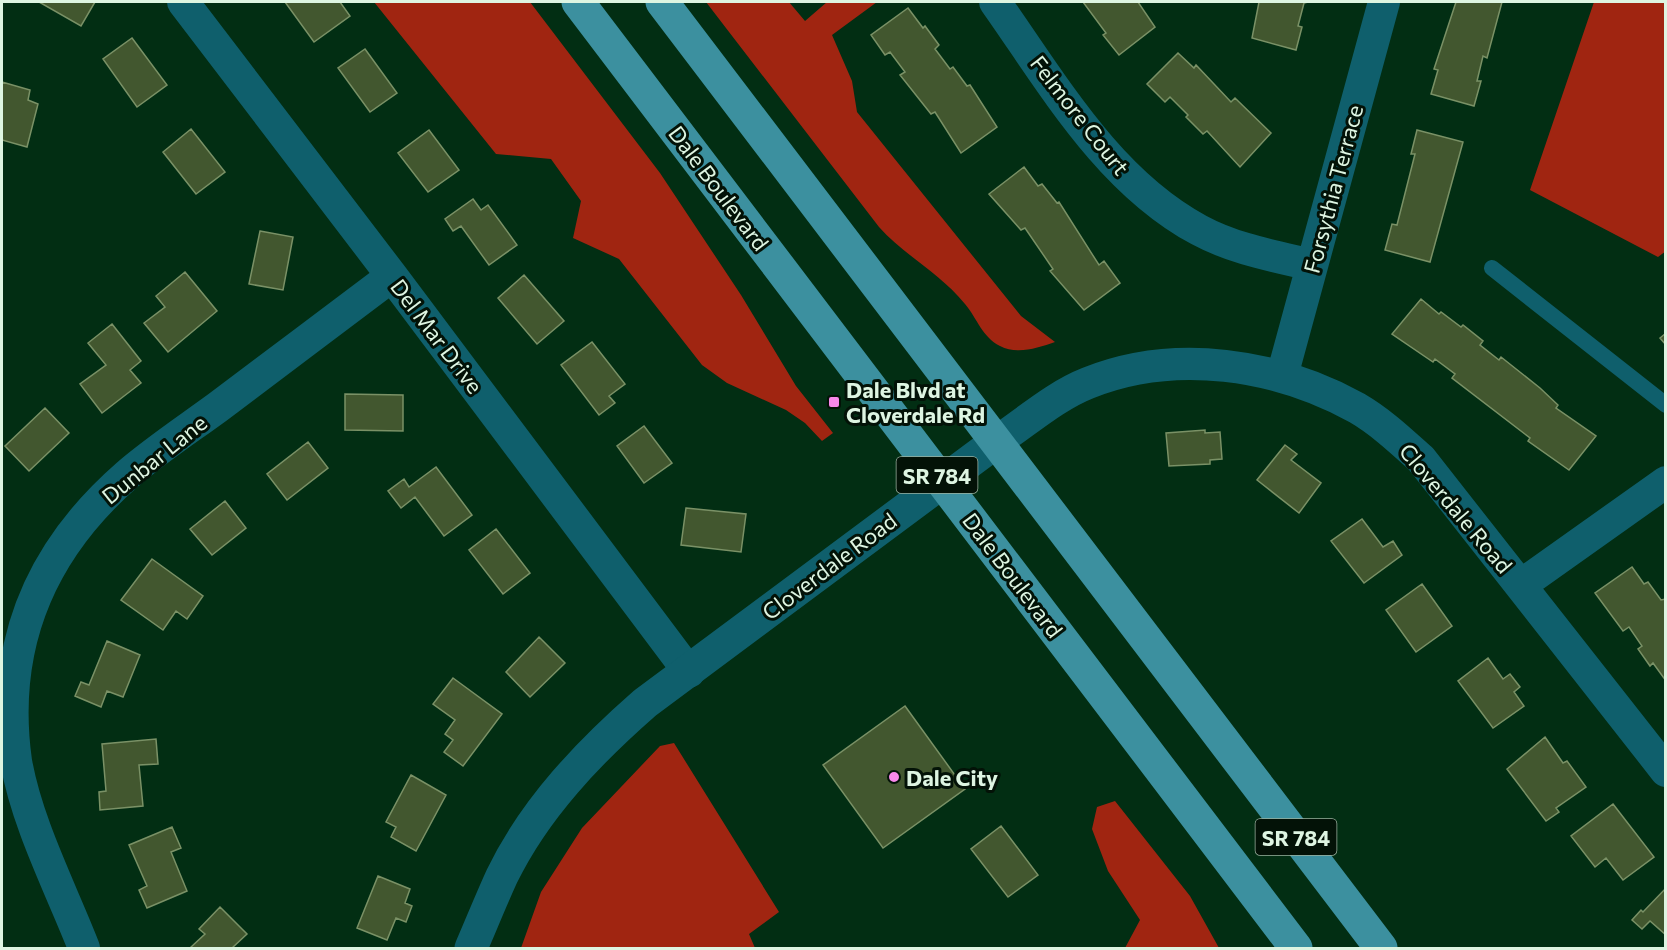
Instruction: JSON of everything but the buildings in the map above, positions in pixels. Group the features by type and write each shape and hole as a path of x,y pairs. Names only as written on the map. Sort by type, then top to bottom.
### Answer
{"main road":[{"name":"Dale Boulevard","path":"578,2 1296,948"},
{"name":"SR 784","path":"662,2 1381,948"}],"street":[{"name":"Del Mar Drive","path":"183,2 392,276 688,672"},
{"name":"Felmore Court","path":"995,2 1087,130 1133,182 1158,204 1200,231 1247,250 1312,265"},
{"name":"Forsythia Terrace","path":"1282,376 1384,2"},
{"name":"Dunbar Lane","path":"84,948 27,804 16,762 12,718 14,675 24,624 39,584 51,560 87,515 128,475 392,276"},
{"name":"Cloverdale Road","path":"471,948 502,875 533,825 569,777 618,727 996,442 1066,395 1088,383 1124,372 1169,366 1214,365 1282,376 1329,394 1359,409 1388,429 1421,459 1665,771"},
{"path":"1521,585 1665,482"}],"lane":[{"path":"1492,268 1665,405"}],"shaded area":[{"path":"374,2 530,2 660,173 741,295 796,386 833,433 822,441 805,423 786,410 727,383 702,365 619,259 573,238 581,201 551,159 496,154"},
{"path":"706,2 789,2 805,21 827,2 877,2 832,35 852,81 857,112 1021,316 1055,342 1035,348 1013,350 1000,346 989,338 955,293 879,227"},
{"path":"1594,2 1665,2 1666,251 1658,257 1530,190"},
{"path":"674,743 779,912 749,934 755,948 521,948 541,892 582,828 660,746"},
{"path":"1115,801 1190,896 1219,948 1125,948 1140,920 1108,871 1092,829 1097,807"}],"place":[{"name":"Dale Blvd at Cloverdale Rd","path":"834,402"},
{"name":"Dale City","path":"894,777"}]}
